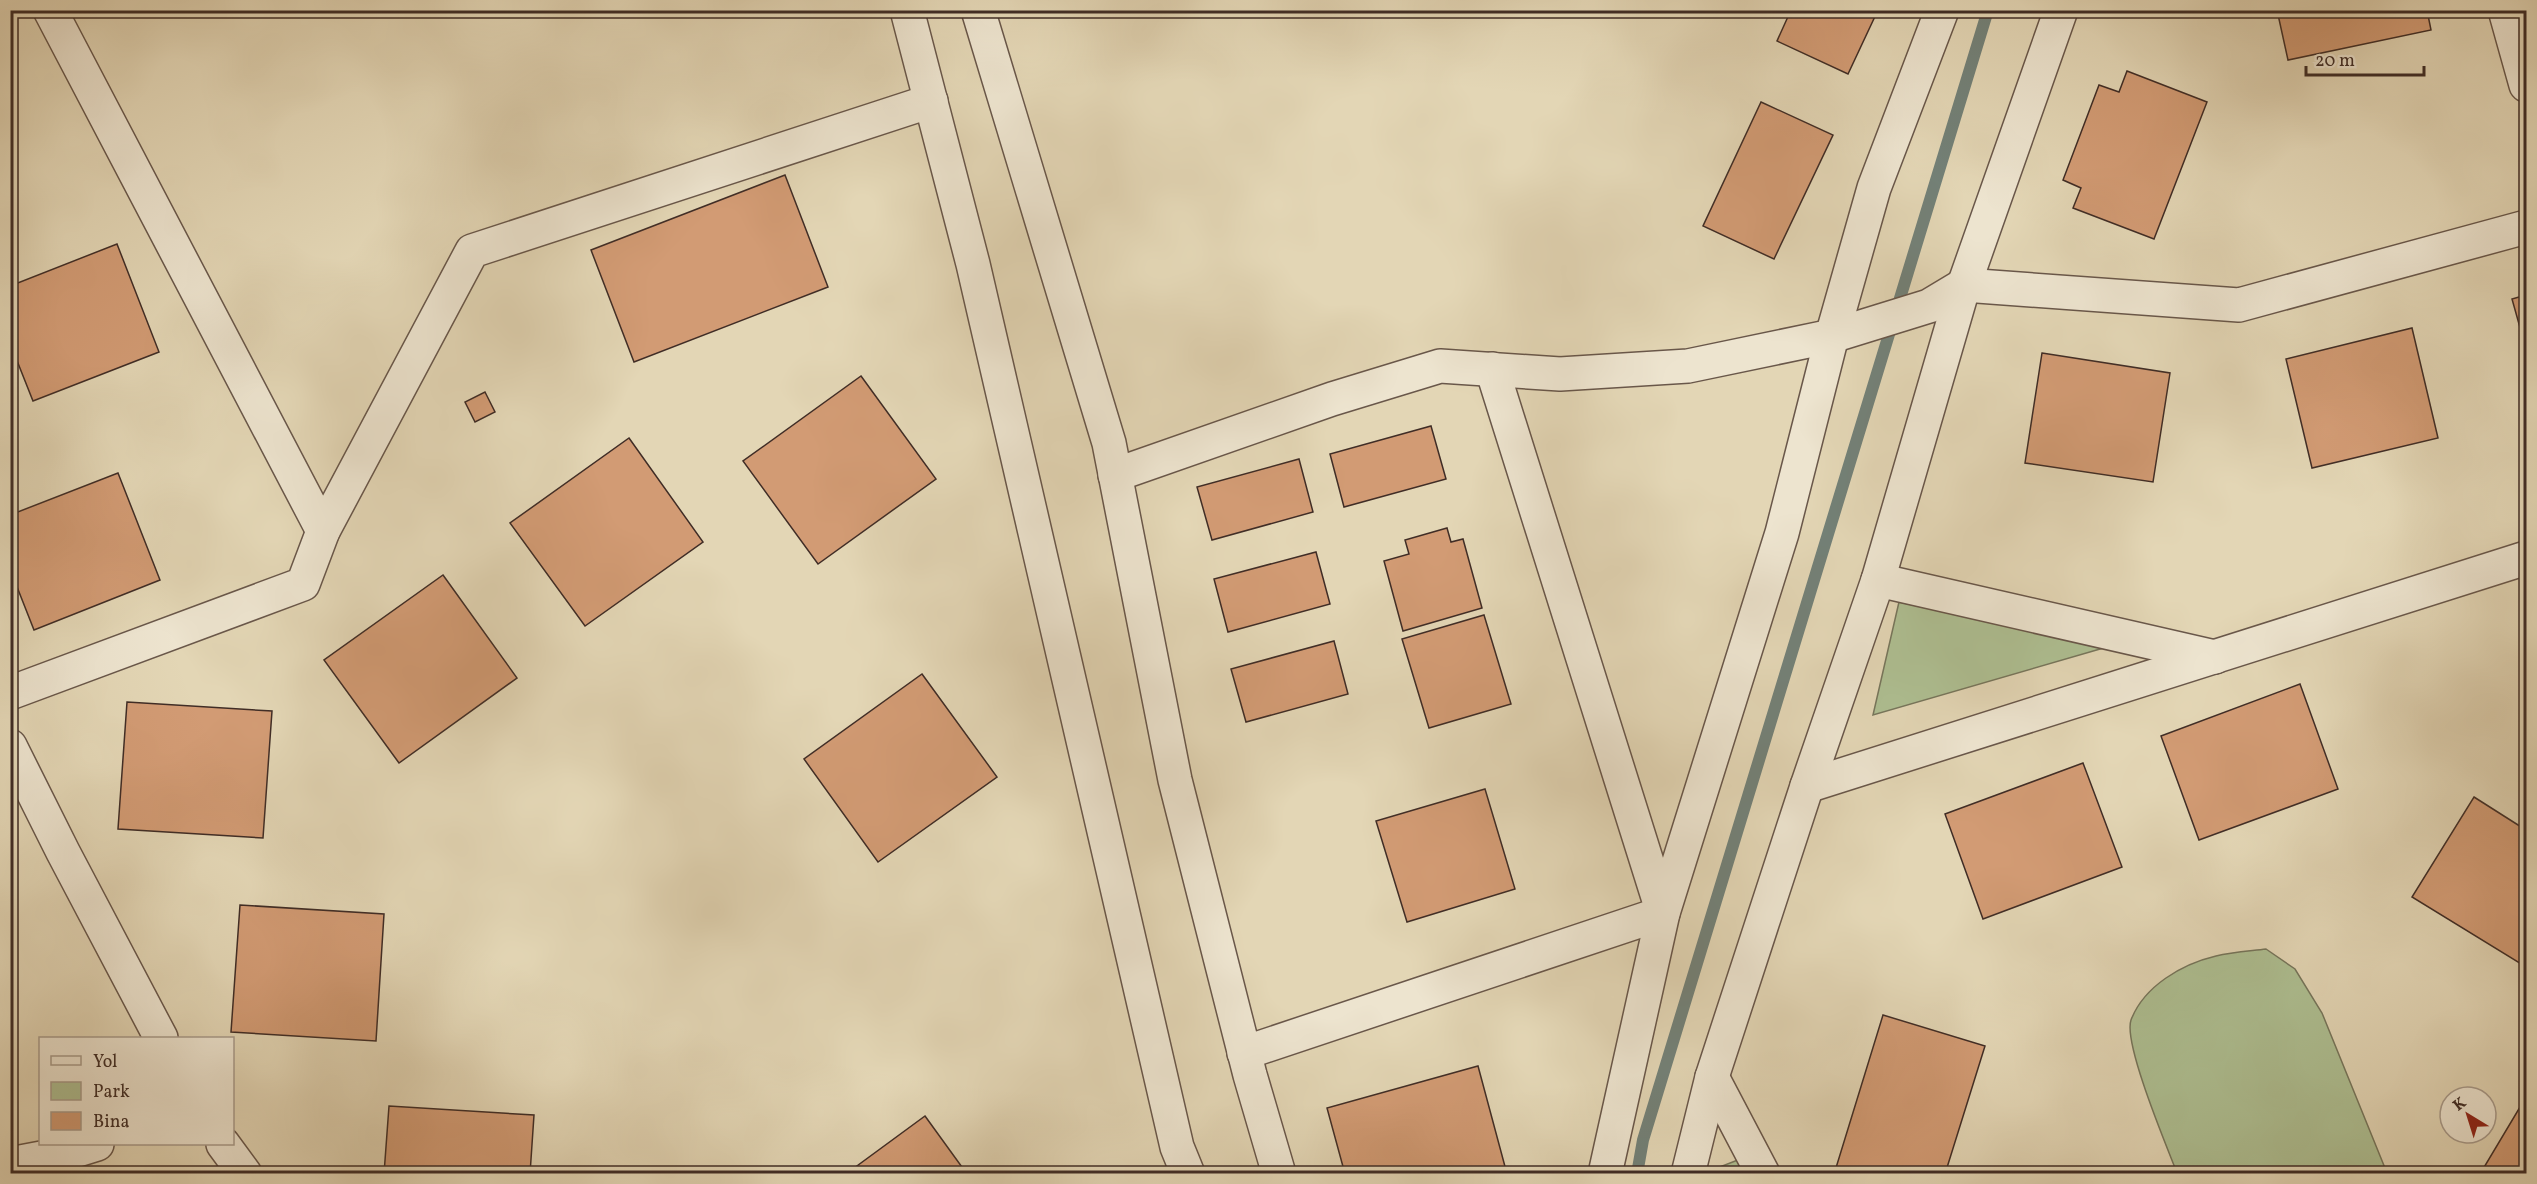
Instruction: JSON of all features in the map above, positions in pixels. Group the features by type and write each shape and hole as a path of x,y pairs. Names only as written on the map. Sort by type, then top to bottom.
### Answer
{"street":[{"path":"50,10 323,531"},
{"path":"907,10 973,264 1177,1147 1188,1173"},
{"path":"978,10 1106,432 1175,780 1244,1053 1280,1173"},
{"path":"1605,1173 1663,913 1782,534 1832,336 1874,188 1942,10"},
{"path":"1688,1173 1712,1077 1807,786 1878,580 1964,285 2061,10"},
{"path":"2505,10 2526,85"},
{"path":"10,693 303,584 323,531 472,251 931,101"},
{"path":"1115,475 1332,399 1440,366 1560,374 1688,366 1832,336 1929,306 1964,285 2239,305 2526,227"},
{"path":"1492,369 1663,913"},
{"path":"1807,786 2526,558"},
{"path":"1878,580 2215,657"},
{"path":"10,746 160,1037"},
{"path":"1244,1053 1663,913"},
{"path":"1712,1077 1763,1173"},
{"path":"224,1145 245,1173"},
{"path":"10,1164 79,1157"}],"green space":[{"path":"1899,602 2107,647 1873,715"},
{"path":"2266,949 2295,969 2322,1013 2387,1173 2177,1173 2139,1072 2130,1032 2131,1020 2145,997 2166,978 2178,971 2216,956"},
{"path":"1743,1158 1750,1174 1716,1174 1717,1168"}],"building":[{"path":"1791,10 1878,10 1848,74 1777,41"},
{"path":"2277,10 2427,10 2431,30 2288,60"},
{"path":"2127,71 2207,102 2154,239 2073,208 2081,188 2063,180 2099,85 2119,92"},
{"path":"1761,102 1833,135 1774,259 1703,226"},
{"path":"785,175 828,287 634,362 591,250"},
{"path":"117,244 159,352 33,401 10,343 10,286"},
{"path":"2526,295 2526,349 2512,299"},
{"path":"2412,328 2438,438 2312,468 2286,359"},
{"path":"2042,353 2170,373 2153,482 2025,463"},
{"path":"861,376 936,479 818,564 743,461"},
{"path":"485,392 495,412 475,422 465,402"},
{"path":"1431,426 1446,479 1344,507 1330,454"},
{"path":"629,438 703,542 585,626 510,523"},
{"path":"1299,459 1313,512 1212,540 1197,487"},
{"path":"118,473 160,580 34,630 10,569 10,515"},
{"path":"1447,528 1451,542 1463,539 1482,608 1403,631 1384,561 1409,554 1405,540"},
{"path":"1316,552 1330,604 1228,632 1214,579"},
{"path":"443,575 517,678 399,763 324,660"},
{"path":"1484,615 1511,704 1429,728 1402,639"},
{"path":"1334,641 1348,694 1246,722 1231,669"},
{"path":"922,674 997,777 878,862 804,759"},
{"path":"2300,684 2338,789 2199,840 2161,736"},
{"path":"127,702 272,711 263,838 118,829"},
{"path":"2083,763 2122,867 1983,919 1945,814"},
{"path":"1485,789 1515,889 1407,922 1376,821"},
{"path":"2474,797 2526,830 2526,967 2412,897"},
{"path":"240,905 384,914 376,1041 231,1032"},
{"path":"1883,1015 1985,1046 1945,1174 1843,1174 1835,1171"},
{"path":"1478,1066 1507,1174 1345,1174 1327,1108"},
{"path":"2526,1097 2526,1174 2480,1174"},
{"path":"389,1106 534,1115 530,1174 384,1174"},
{"path":"925,1116 967,1174 846,1174"}],"waterway":[{"path":"1637,1174 1643,1140 1988,10"}]}
